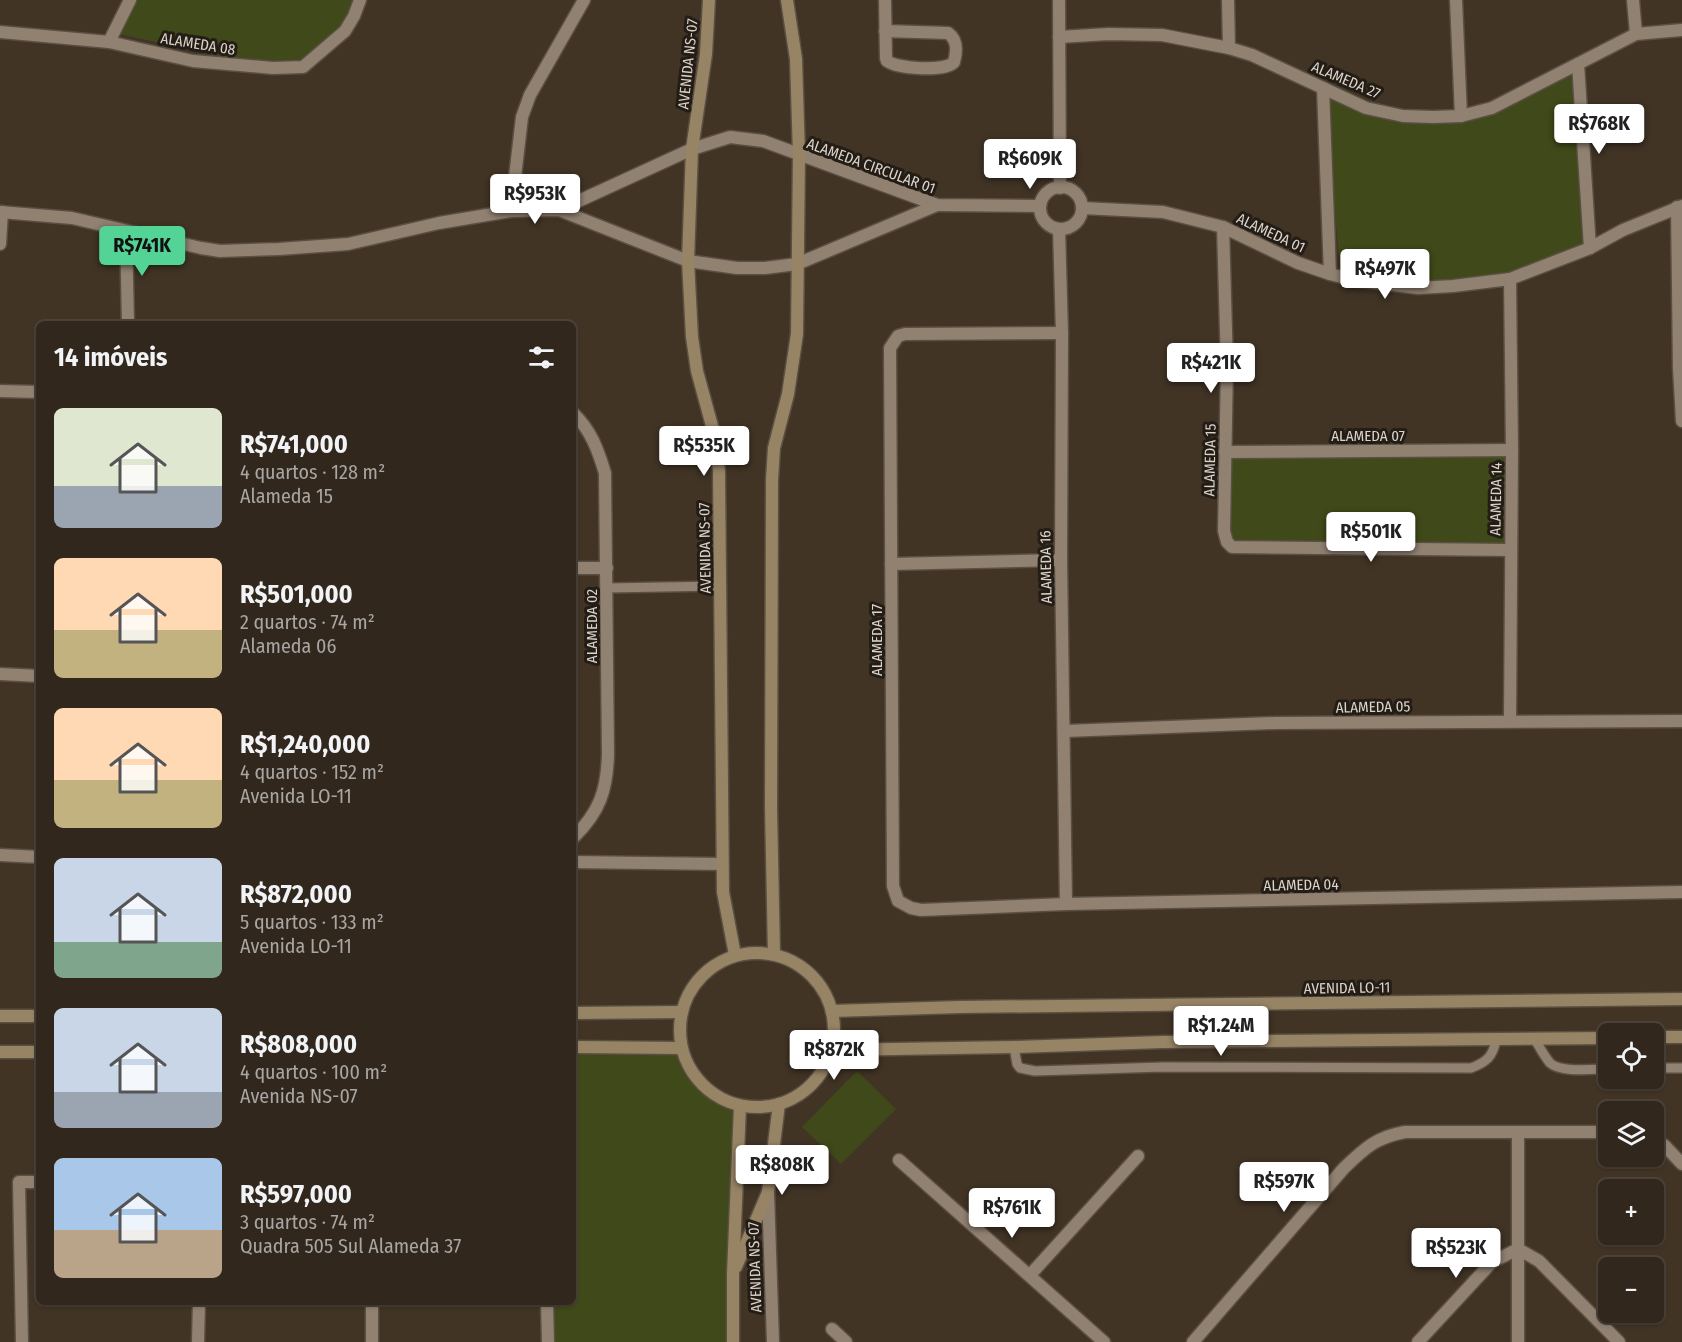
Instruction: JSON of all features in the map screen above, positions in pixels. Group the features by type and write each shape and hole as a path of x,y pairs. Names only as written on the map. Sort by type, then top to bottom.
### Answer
{"street":[{"path":"108,42 130,0"},
{"name":"ALAMEDA 08","path":"0,32 108,42 193,61 273,68 303,67 345,32 360,0"},
{"path":"511,210 522,117 530,95 584,0"},
{"name":"AVENIDA NS-07","path":"709,0 706,54 692,149 688,261 693,348 715,437 719,471 722,864 723,892 735,955"},
{"path":"774,954 771,808 772,480 774,448 788,394 797,334 799,155 796,59 787,0"},
{"path":"885,0 885,31 887,62 892,65 946,68 954,62 956,44 954,38 948,33 885,31"},
{"path":"1059,0 1060,188"},
{"path":"1228,0 1229,48"},
{"path":"1456,0 1461,116"},
{"path":"1633,0 1636,34"},
{"name":"ALAMEDA 27","path":"1059,37 1108,34 1162,35 1229,48 1252,55 1366,108 1403,116 1461,116 1491,108 1636,34 1682,30"},
{"path":"1578,64 1590,248"},
{"path":"1323,88 1330,274"},
{"name":"ALAMEDA CIRCULAR 01","path":"559,210 692,149 730,137 763,141 937,205"},
{"path":"1060,188 1073,191 1078,196 1082,208 1075,224 1059,229 1047,224 1040,213 1040,206 1049,191 1060,188"},
{"path":"937,205 1040,206"},
{"name":"ALAMEDA CIRCULAR 01","path":"1,212 72,218 220,251 348,244 439,223 511,210 559,210 688,261 736,268 765,268 797,264 937,205"},
{"path":"1680,206 1682,421"},
{"name":"ALAMEDA 01","path":"1082,208 1163,212 1223,227 1298,263 1330,274 1353,280 1418,288 1510,279 1590,248 1623,230 1680,206"},
{"path":"0,244 1,212"},
{"name":"ALAMEDA 15","path":"1223,227 1227,366 1224,531 1227,542 1232,547 1511,550"},
{"name":"ALAMEDA 16","path":"1059,229 1062,333 1061,560 1066,904"},
{"path":"126,231 128,321"},
{"name":"ALAMEDA 14","path":"1510,279 1512,450 1510,720"},
{"name":"ALAMEDA 17","path":"921,910 898,901 893,886 889,354 894,340 905,334 1062,333"},
{"path":"0,391 36,392"},
{"name":"ALAMEDA 02","path":"576,416 584,424 598,448 605,473 607,568 607,779 601,801 587,825 576,835"},
{"name":"ALAMEDA 07","path":"1225,452 1512,450"},
{"path":"891,564 1061,560"},
{"path":"576,568 607,568"},
{"path":"0,674 36,676"},
{"name":"ALAMEDA 05","path":"1065,731 1275,723 1510,720 1682,721"},
{"path":"0,855 36,857"},
{"path":"576,862 722,864"},
{"name":"ALAMEDA 04","path":"921,910 1066,904 1682,892"},
{"path":"754,952 774,954 794,962 811,974 825,991 835,1029 833,1050 822,1072 803,1092 779,1104 760,1107 740,1106 714,1095 693,1075 681,1048 678,1030 680,1012 691,987 710,967 735,955 754,952"},
{"name":"AVENIDA LO-11","path":"832,1011 960,1007 1682,999"},
{"path":"576,1013 680,1012"},
{"path":"0,1016 36,1016"},
{"path":"1664,1037 1682,1037"},
{"path":"833,1050 1162,1042 1598,1038"},
{"path":"576,1047 681,1048"},
{"path":"0,1053 36,1052"},
{"name":"AVENIDA NS-07","path":"773,1342 768,1192 779,1104"},
{"name":"AVENIDA NS-07","path":"733,1342 733,1274 740,1106"},
{"path":"1193,1342 1344,1168 1370,1144 1390,1134 1405,1132 1598,1132"},
{"path":"1518,1133 1518,1342"},
{"path":"1664,1145 1682,1164"},
{"path":"1030,1275 1138,1156"},
{"path":"899,1160 1104,1342"},
{"path":"22,1342 20,1182 36,1182"},
{"name":"AVENIDA NS-07","path":"733,1274 768,1192"},
{"path":"1418,1342 1492,1262 1518,1249"},
{"path":"1518,1249 1539,1261 1619,1342"},
{"path":"198,1305 198,1342"},
{"path":"372,1305 372,1342"},
{"path":"548,1305 548,1342"},
{"path":"832,1329 846,1342"}],"lane":[{"path":"606,588 720,586"},
{"path":"1534,1038 1550,1063 1556,1067 1598,1068"},
{"path":"1014,1047 1020,1068 1035,1071 1163,1067 1471,1068 1487,1061 1493,1053 1496,1040"},
{"path":"1664,1068 1682,1068"}],"green space":[{"path":"132,0 358,0 345,31 303,67 273,68 115,33"},
{"path":"1578,64 1590,248 1510,279 1386,286 1340,266 1323,88 1385,112 1461,116"},
{"path":"1512,450 1511,550 1232,547 1225,452"},
{"path":"576,1047 680,1048 714,1095 740,1106 733,1342 547,1342 546,1305 576,1305"},
{"path":"857,1071 896,1109 841,1164 802,1127"}]}
